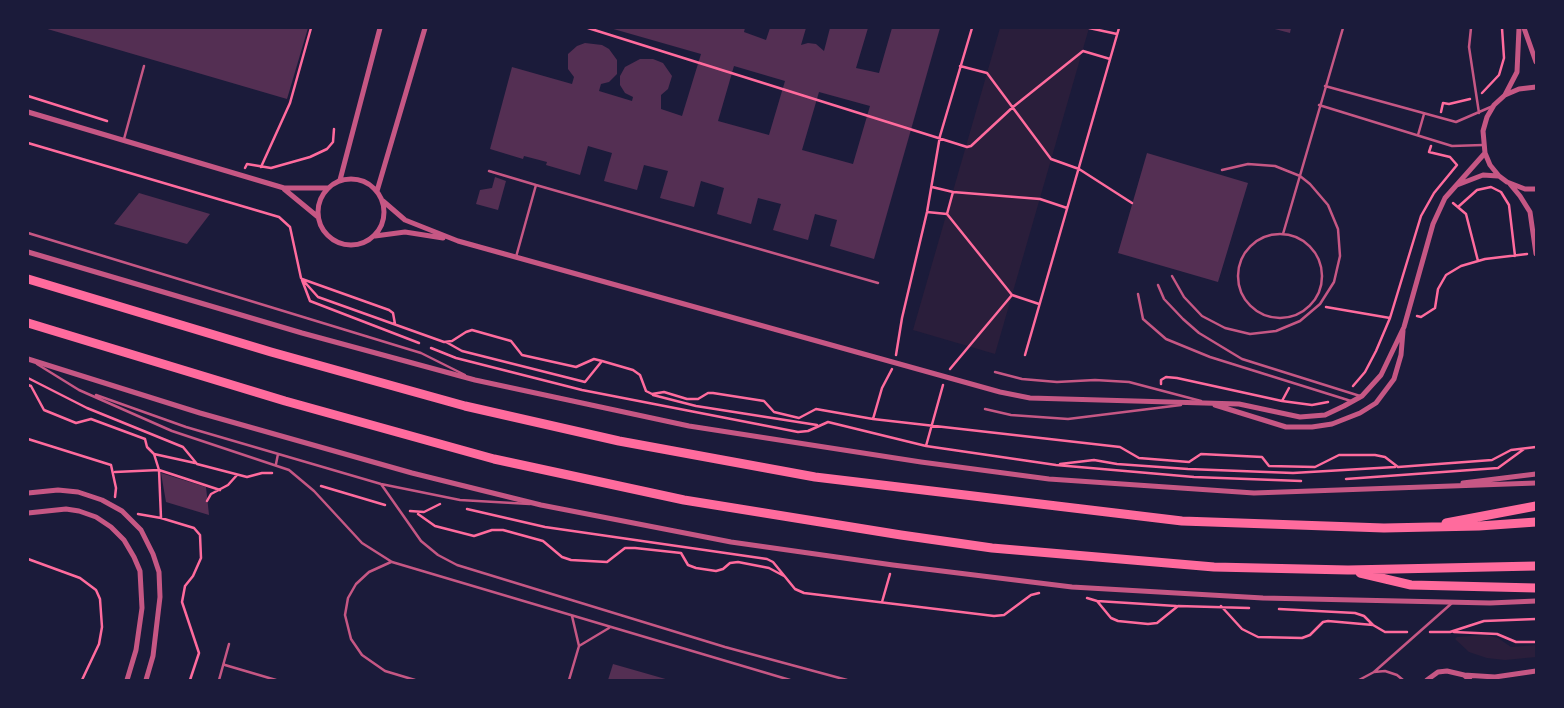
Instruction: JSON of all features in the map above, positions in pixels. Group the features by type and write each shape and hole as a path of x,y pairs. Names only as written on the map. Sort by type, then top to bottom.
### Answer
{"main road":[{"path":"28,279 271,352 465,406 619,441 815,477 1182,522 1384,528 1536,522"},
{"path":"28,323 285,401 494,459 684,500 901,536 992,548 1214,567 1348,570 1536,566"},
{"path":"1426,527 1536,506"},
{"path":"1348,570 1411,585 1536,588"}],"street":[{"path":"340,180 380,28"},
{"path":"377,191 426,28"},
{"path":"1505,95 1517,72 1519,28"},
{"path":"1524,28 1536,62"},
{"path":"1536,87 1519,88 1505,95 1494,105 1486,117 1483,131 1484,152 1490,165 1520,196 1530,212 1536,254"},
{"path":"28,112 284,188 327,188"},
{"path":"1202,402 1286,427 1312,427 1332,424 1376,403 1394,379 1401,355 1407,313 1432,224 1445,198 1484,152"},
{"path":"1454,186 1483,175 1500,176"},
{"path":"318,217 319,202 327,188 340,180 360,180 377,191 383,201 405,220 458,241"},
{"path":"1507,182 1525,188 1536,189"},
{"path":"284,188 318,217 327,236 346,245 361,243 374,236 405,232 458,241 945,377 1030,398 1239,404 1300,417 1325,415 1362,396 1381,374 1404,327"},
{"path":"374,236 384,220 383,201"},
{"path":"28,252 302,333 475,380 689,426 921,462 1049,479 1254,493 1536,483"},
{"path":"28,359 200,413 412,473 541,505 731,542 893,565 1072,587 1263,598 1453,603 1536,601"},
{"path":"1432,487 1536,474"},
{"path":"28,493 58,490 102,500 122,511 141,530 154,554 159,572 158,621 153,656 146,680"},
{"path":"28,513 66,509 79,511 96,517 111,527 124,540 140,571 142,608 136,650 127,680"},
{"path":"1427,680 1438,672 1447,671 1464,675 1495,677 1536,671"},
{"path":"1464,675 1470,680"}],"lane":[{"path":"1284,234 1343,28"},
{"path":"1471,28 1469,47 1479,113"},
{"path":"123,140 144,66"},
{"path":"1325,86 1456,122 1494,105"},
{"path":"1320,105 1452,146 1483,145"},
{"path":"1418,135 1424,114"},
{"path":"1172,276 1184,297 1202,316 1213,323 1237,332 1264,334 1300,321 1318,306 1334,282 1339,262 1340,242 1338,229 1328,205 1310,184 1300,176 1275,166 1248,164 1222,170"},
{"path":"489,171 878,283"},
{"path":"516,257 536,185"},
{"path":"28,233 421,353 475,380"},
{"path":"1284,234 1302,240 1316,255 1320,264 1321,284 1313,302 1298,314 1278,318 1260,313 1252,307 1241,292 1238,283 1239,265 1248,248 1260,238 1284,234"},
{"path":"1158,285 1164,299 1183,320 1199,333 1242,359 1362,396"},
{"path":"1138,294 1143,320 1166,339 1210,357 1353,401"},
{"path":"1313,302 1318,306"},
{"path":"28,359 79,390 172,431 276,464 289,470 314,492 362,543 392,562 790,680"},
{"path":"995,372 1022,379 1056,382 1096,380 1129,382 1202,402"},
{"path":"79,390 186,427 381,484 460,500 541,505"},
{"path":"985,408 1010,415 1068,419 1202,402"},
{"path":"276,464 278,454"},
{"path":"381,484 421,541 438,555 457,565 725,647 846,680"},
{"path":"392,562 369,572 356,584 348,598 345,615 351,639 362,655 385,671 415,680"},
{"path":"1359,680 1374,672 1417,632 1453,603"},
{"path":"569,680 579,646 572,616"},
{"path":"579,646 610,628"},
{"path":"219,680 225,665 229,644"},
{"path":"225,665 276,680"},
{"path":"1374,672 1385,671 1403,680"}],"path":[{"path":"261,167 290,103 311,28"},
{"path":"588,28 940,136 964,146 971,146 1013,107 1083,51 1110,60"},
{"path":"873,419 882,388 895,363 902,318 932,187 940,136 972,28"},
{"path":"1089,28 1118,34"},
{"path":"1025,355 1119,28"},
{"path":"960,66 987,73 1051,160 1079,169 1132,203"},
{"path":"28,96 107,121"},
{"path":"245,169 247,164 261,167 286,165 327,149 332,142 334,129"},
{"path":"1348,392 1365,372 1390,318 1420,216 1434,193 1457,165 1450,157 1429,152 1432,140"},
{"path":"28,143 280,216 290,227 301,278 310,301 422,344"},
{"path":"932,187 953,192 1040,199 1068,208"},
{"path":"1458,208 1477,190 1492,188 1501,192 1510,205 1515,256"},
{"path":"947,214 953,192"},
{"path":"1434,193 1445,198 1466,214 1478,261"},
{"path":"927,212 947,214 1012,295 1040,304"},
{"path":"1393,310 1421,316 1435,308 1438,289 1446,274 1461,266 1478,261 1536,254"},
{"path":"301,278 318,297 444,342 462,351 585,382"},
{"path":"301,278 389,310 393,313 395,324"},
{"path":"926,446 945,377 1012,295"},
{"path":"1318,306 1390,318"},
{"path":"444,342 452,341 472,330 511,341 522,355 576,367 594,359 633,370 640,375 646,391 652,394 696,406 817,425"},
{"path":"430,348 456,358 582,390 798,432 808,431 817,425 828,422 926,446 1056,465 1194,477 1306,481"},
{"path":"582,390 585,382 602,361"},
{"path":"1160,390 1164,378 1176,378 1282,401 1312,405 1333,401 1340,397"},
{"path":"1282,401 1292,382"},
{"path":"28,385 31,386 39,406 44,410 76,423 91,419 144,440"},
{"path":"652,394 664,392 687,399 698,399 708,393 713,393 764,402 774,412 799,418 816,409 873,419 1120,447 1139,458 1189,462 1202,454 1262,457 1269,466 1315,467 1339,455 1375,454 1385,457 1398,467"},
{"path":"147,432 144,440 147,447 154,454 159,470 161,518"},
{"path":"28,439 111,465 115,472 116,488 112,506"},
{"path":"1056,465 1094,460 1117,464 1188,469 1293,472 1492,460 1511,450 1536,447"},
{"path":"1345,480 1498,468 1526,449"},
{"path":"154,454 197,464"},
{"path":"115,472 159,470 220,490"},
{"path":"207,501 211,494 220,490 238,475"},
{"path":"122,511 161,518 194,528 200,535 200,558 193,576 185,586 182,602 199,653 190,680"},
{"path":"417,513 435,526 474,536 492,530 503,530 543,541 562,557 571,560 607,562 625,548 635,548 681,554 688,565 696,568 716,571 738,562 769,568 786,578"},
{"path":"545,527 767,559 773,562 795,589 804,593 994,616 1004,615 1031,595 1046,594"},
{"path":"28,559 80,578 96,590 100,598 102,627 100,644 82,680"},
{"path":"882,602 893,565"},
{"path":"1082,598 1097,601 1178,606 1258,608"},
{"path":"1097,601 1111,618 1118,621 1148,624 1157,623 1178,606"},
{"path":"1221,606 1242,630 1258,637 1302,638 1310,635 1323,622 1328,621 1373,625"},
{"path":"1276,609 1355,612 1364,616 1373,625 1385,632 1497,634 1516,642 1536,642"},
{"path":"1450,632 1484,621 1536,619"}],"shaded area":[{"path":"1000,28 1089,28 995,354 913,330"},
{"path":"1487,635 1498,638 1511,647 1536,645 1536,657 1505,660 1487,658 1469,652 1455,639 1457,637"}],"building":[{"path":"44,28 308,28 287,99"},
{"path":"610,28 745,28 744,32 766,40 770,28 806,28 801,45 808,43 816,44 824,51 830,28 868,28 856,68 879,73 892,28 940,28 874,259 830,246 837,220 815,214 808,240 773,230 781,204 758,198 751,224 717,214 724,188 701,181 694,207 660,198 668,171 644,165 637,190 604,181 612,153 588,146 580,175 546,165 547,162 524,156 523,159 490,149 512,67 572,84 574,77 568,69 568,54 577,46 585,43 602,45 609,49 617,60 617,74 609,82 601,84 599,91 632,101 633,97 625,93 620,85 620,76 625,67 640,59 653,59 663,63 672,76 668,89 661,95 661,109 682,116 701,54","holes":["734,66 785,81 769,135 718,121","819,92 870,106 853,164 802,150"]},
{"path":"1271,28 1291,28 1290,33"},
{"path":"1147,153 1248,183 1218,282 1118,253"},
{"path":"495,177 506,181 498,210 476,204 480,190 492,188"},
{"path":"139,193 210,214 187,244 114,224"},
{"path":"161,473 206,487 209,515 166,502"},
{"path":"613,664 669,680 608,680"}]}
